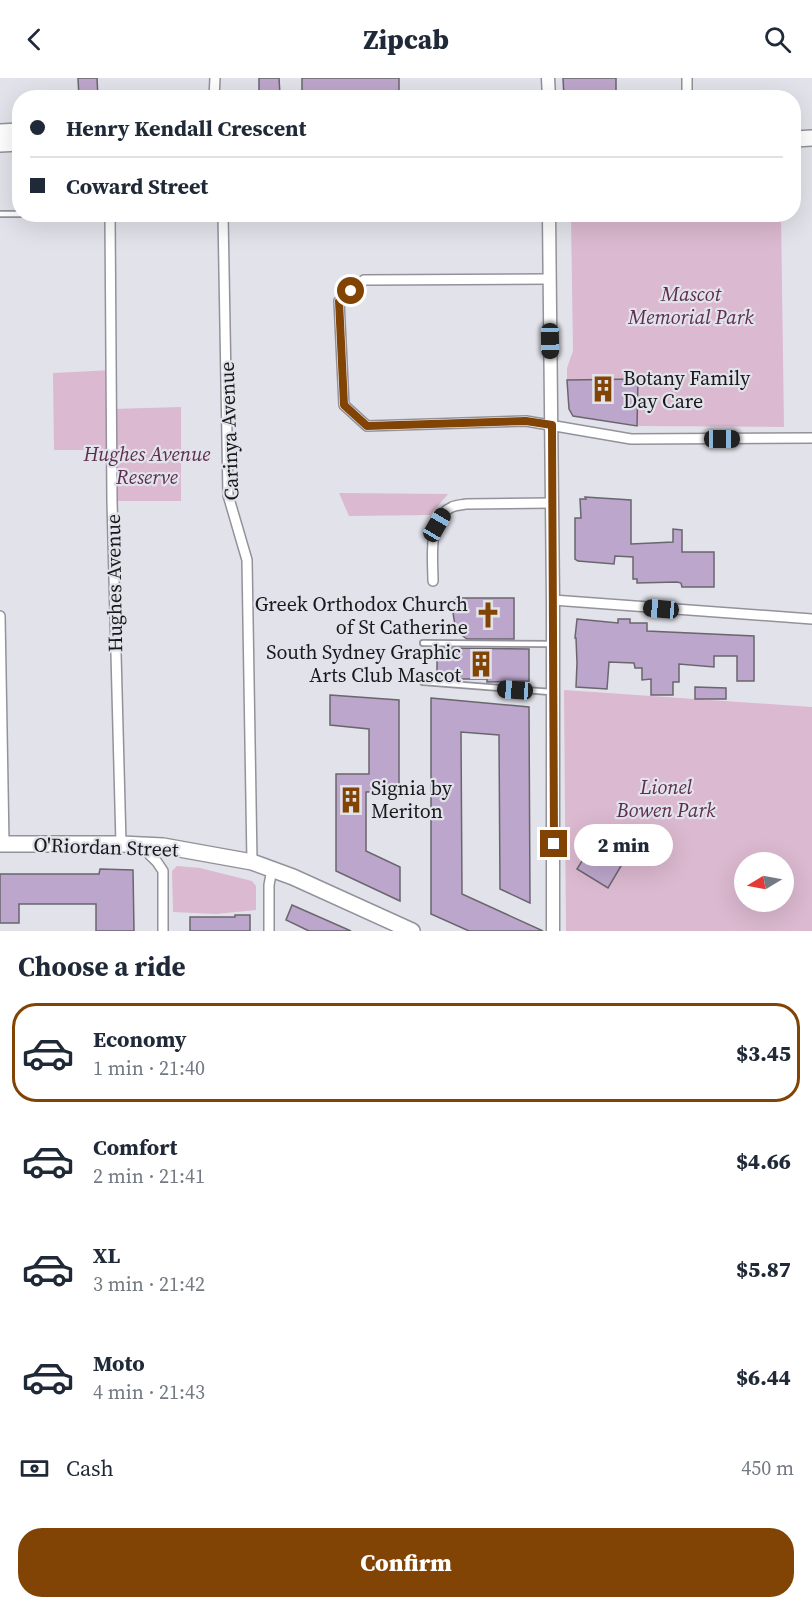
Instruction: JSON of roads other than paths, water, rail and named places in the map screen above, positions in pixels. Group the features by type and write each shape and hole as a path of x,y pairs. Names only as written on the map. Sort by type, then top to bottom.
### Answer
{"main road":[{"name":"O'Riordan Street","path":"2,844 163,846 252,862 412,931"}],"street":[{"name":"Hughes Avenue","path":"110,222 113,513 121,844"},
{"name":"Carinya Avenue","path":"223,222 228,495 247,560 252,862"},
{"path":"549,222 553,600 553,931"},
{"path":"549,279 364,280 339,301 344,405 367,426 526,421 631,439 812,438"},
{"path":"433,581 433,543 437,525 444,513 452,507 466,504 552,503"},
{"path":"553,600 812,619"},
{"path":"0,616 2,844"},
{"path":"140,845 157,862 163,872 163,931"},
{"path":"269,931 269,885 272,869"}],"lane":[{"path":"423,643 553,644"},
{"path":"423,682 553,693"}],"place":[{"name":"Botany Family Day Care","path":"603,389"},
{"name":"Greek Orthodox Church of St Catherine","path":"488,615"},
{"name":"South Sydney Graphic Arts Club Mascot","path":"481,664"},
{"name":"Signia by Meriton","path":"351,800"}],"park label":[{"name":"Mascot Memorial Park","path":"691,306"},
{"name":"Hughes Avenue Reserve","path":"147,466"},
{"name":"Lionel Bowen Park","path":"666,798"}]}
